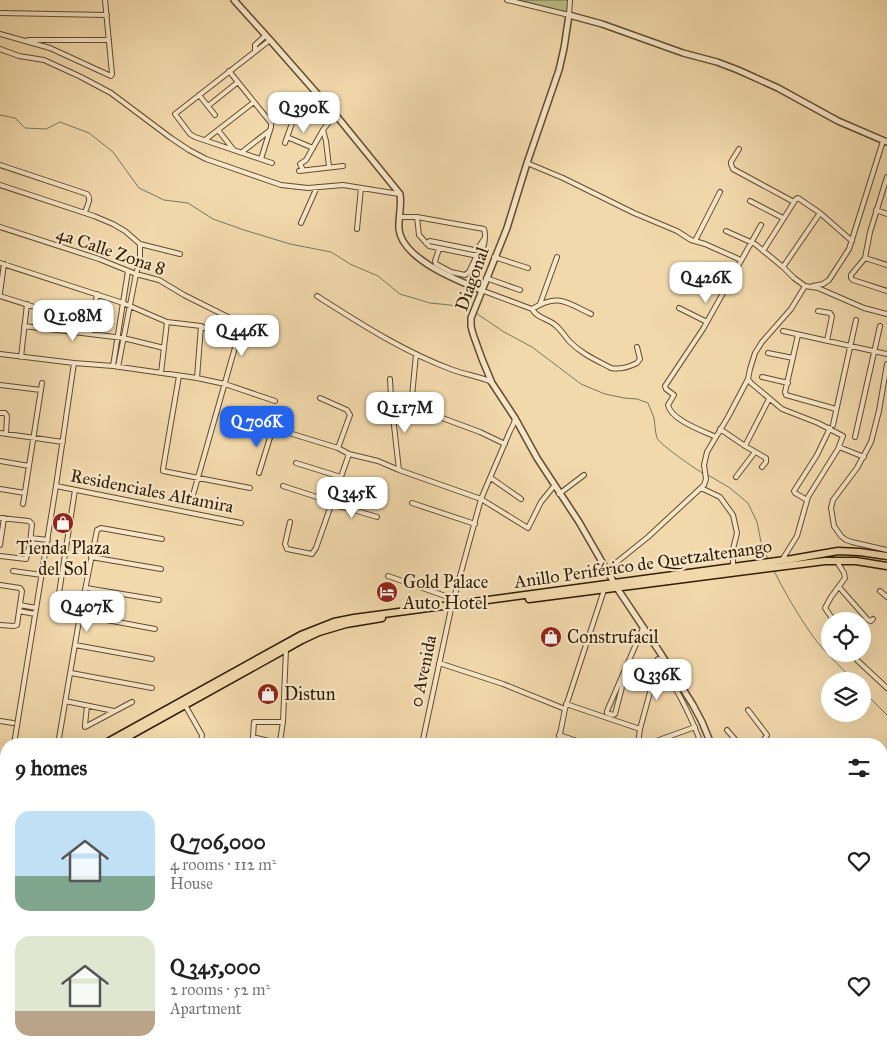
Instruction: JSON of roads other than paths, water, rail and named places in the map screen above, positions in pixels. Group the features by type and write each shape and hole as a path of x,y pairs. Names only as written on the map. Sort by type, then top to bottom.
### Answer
{"main road":[{"name":"Anillo Periférico de Quetzaltenango","path":"115,738 301,635 334,622 452,604 616,586 772,565 782,561 838,551 887,556"},
{"name":"Anillo Periférico de Quetzaltenango","path":"126,738 286,649 319,632 346,624 452,604 604,590 616,586 733,567 836,560 856,560 887,566"}],"street":[{"path":"0,34 50,48 110,76 112,74 105,0"},
{"path":"234,0 335,114 400,194 399,229 401,238 416,256 450,278 532,309 536,315 557,327 579,350 611,368 623,368 638,363 640,359 637,347"},
{"path":"507,0 602,24 683,53 717,62 778,88 838,121 885,142 849,249 829,280 823,284 811,287"},
{"path":"569,15 570,0"},
{"path":"0,13 107,15"},
{"name":"Diagonal","path":"569,15 559,70 507,228 471,318 472,334 492,383 515,418 559,494 579,522 660,657 698,713 708,738"},
{"path":"256,51 256,46 266,35"},
{"path":"23,40 109,40"},
{"path":"270,40 176,114 190,134 272,163"},
{"path":"0,49 19,56 44,60 111,93 171,138 206,159 281,185 308,188 343,185 400,194"},
{"path":"229,71 271,124"},
{"path":"208,106 238,82"},
{"path":"199,94 215,115"},
{"path":"205,140 254,102"},
{"path":"260,160 279,105"},
{"path":"285,143 296,112"},
{"path":"335,114 323,130 306,160 300,164 303,170 343,166"},
{"path":"218,130 233,149"},
{"path":"242,152 270,130"},
{"path":"323,130 328,167"},
{"path":"288,137 312,148"},
{"path":"738,149 731,162 732,168 794,202"},
{"path":"527,163 677,231 695,242 705,244 741,260"},
{"path":"0,165 86,194 89,199 85,212"},
{"path":"887,177 870,232 865,258 851,276 851,279 887,291"},
{"path":"0,185 85,212 113,224 125,231 140,244 180,254"},
{"path":"302,223 317,187"},
{"path":"356,229 361,188"},
{"path":"695,242 720,192"},
{"path":"762,251 797,198 800,198 820,213 852,241"},
{"path":"750,201 783,218"},
{"path":"876,210 887,214"},
{"path":"784,267 820,213"},
{"path":"400,217 417,217 485,230 484,245 469,272 465,275 451,272 436,264 439,248"},
{"path":"417,217 419,235 429,246 477,255"},
{"path":"716,437 684,422 671,411 668,405 674,395 665,387 707,322 762,224"},
{"name":"4a Calle Zona 8","path":"0,228 159,280 184,295 264,335"},
{"path":"726,231 751,242 805,286 818,288 864,308 887,314"},
{"path":"426,243 430,241 474,250 478,248 484,239"},
{"path":"116,366 140,261 140,244"},
{"path":"494,257 528,268"},
{"path":"540,304 557,257"},
{"path":"865,258 887,265"},
{"path":"91,325 0,294 2,264 130,305 167,322 201,326 236,344"},
{"path":"116,366 117,337 128,271"},
{"path":"486,278 520,290"},
{"path":"607,570 648,537 704,485 706,479 704,465 707,452 748,379 758,348 791,308 805,286"},
{"path":"90,334 97,294"},
{"path":"317,296 372,331 416,354 492,383"},
{"path":"532,309 540,304 562,300 591,314"},
{"path":"21,357 27,304"},
{"path":"679,308 707,322"},
{"path":"818,311 830,313 832,316 826,341"},
{"path":"807,500 794,491 831,427 856,320"},
{"path":"160,373 167,322"},
{"path":"193,495 236,344 244,325"},
{"path":"24,326 117,337 164,348"},
{"path":"197,378 201,326"},
{"path":"855,437 880,326"},
{"path":"783,331 887,354"},
{"path":"798,335 785,392 786,395 836,409"},
{"path":"768,353 793,358"},
{"path":"0,354 116,366 197,378 225,384 275,401"},
{"path":"411,407 416,354"},
{"path":"15,738 74,363"},
{"path":"887,364 871,442 857,468 833,500 831,508 832,520 837,532 846,540 887,550"},
{"path":"179,376 163,469 165,472 250,488"},
{"path":"762,377 788,383"},
{"path":"390,379 399,470"},
{"path":"748,379 769,399 785,410 831,427 843,436 807,500 798,534 782,561"},
{"path":"23,504 42,383"},
{"path":"0,385 41,390"},
{"path":"320,398 349,412 350,415 338,448"},
{"path":"391,399 480,432 505,444"},
{"path":"744,446 769,399"},
{"path":"0,413 5,413 8,416 6,434"},
{"name":"0 Avenida","path":"423,738 452,604 482,499 515,418"},
{"path":"259,473 273,428 338,448 349,454 378,461 482,499 528,528 541,502 554,486"},
{"path":"720,429 744,446 766,458 766,462 762,467"},
{"path":"0,434 63,442"},
{"path":"838,447 864,457"},
{"path":"736,477 755,452"},
{"path":"290,522 286,547 312,554 316,548 349,454"},
{"path":"0,461 29,466"},
{"path":"296,462 341,477"},
{"path":"559,494 584,475"},
{"path":"491,478 521,499"},
{"name":"Residenciales Altamira","path":"56,486 241,523"},
{"path":"283,486 332,504 377,517"},
{"path":"701,488 720,497 733,515 736,533 733,549 733,567"},
{"path":"0,489 25,493"},
{"path":"59,592 76,490"},
{"path":"412,503 475,524"},
{"path":"0,545 2,518 29,521 32,524 27,558 25,560 0,556"},
{"path":"59,738 96,531 98,528 162,539"},
{"path":"30,540 47,542"},
{"path":"91,557 161,569"},
{"path":"827,612 824,608 846,577 836,560"},
{"path":"13,571 42,575"},
{"path":"388,576 452,604"},
{"path":"0,585 22,589 16,626 0,625"},
{"path":"839,587 868,620 871,621 873,619"},
{"path":"86,588 159,600"},
{"path":"559,738 565,707 604,590"},
{"path":"880,591 887,597"},
{"path":"20,605 36,608"},
{"path":"19,611 36,614"},
{"path":"80,615 155,629"},
{"path":"628,664 615,714 607,713 606,711 643,628"},
{"path":"75,646 152,659"},
{"path":"280,738 283,722 286,649"},
{"path":"660,657 699,738"},
{"path":"639,738 660,657"},
{"path":"859,662 887,688"},
{"path":"439,663 565,707 640,729"},
{"path":"70,673 152,688"},
{"path":"65,702 114,711"},
{"path":"87,706 86,727 132,702"},
{"path":"186,705 202,738"},
{"path":"748,710 766,734 766,738"},
{"path":"0,721 13,723"},
{"path":"260,738 253,736 254,722 283,722"},
{"path":"666,737 694,727"},
{"path":"728,730 734,738"},
{"path":"559,735 568,738"}],"waterway":[{"path":"0,115 15,118 25,128 46,129 60,122 89,133 113,152 139,188 164,200 188,203 213,219 244,230 290,244 331,252 350,264 378,276 400,294 430,303 450,305 472,311"},
{"path":"476,313 504,332 532,347 581,384 605,394 637,399 648,403 654,418 656,436 659,441 704,474"},
{"path":"708,475 730,488 748,503 757,522 762,547 768,559"},
{"path":"774,571 812,635 845,672"},
{"path":"871,699 887,715"}],"place":[{"name":"Tienda Plaza del Sol","path":"63,523"},
{"name":"Gold Palace Auto Hotel","path":"387,592"},
{"name":"Construfacil","path":"551,637"},
{"name":"Distun","path":"268,694"}]}
